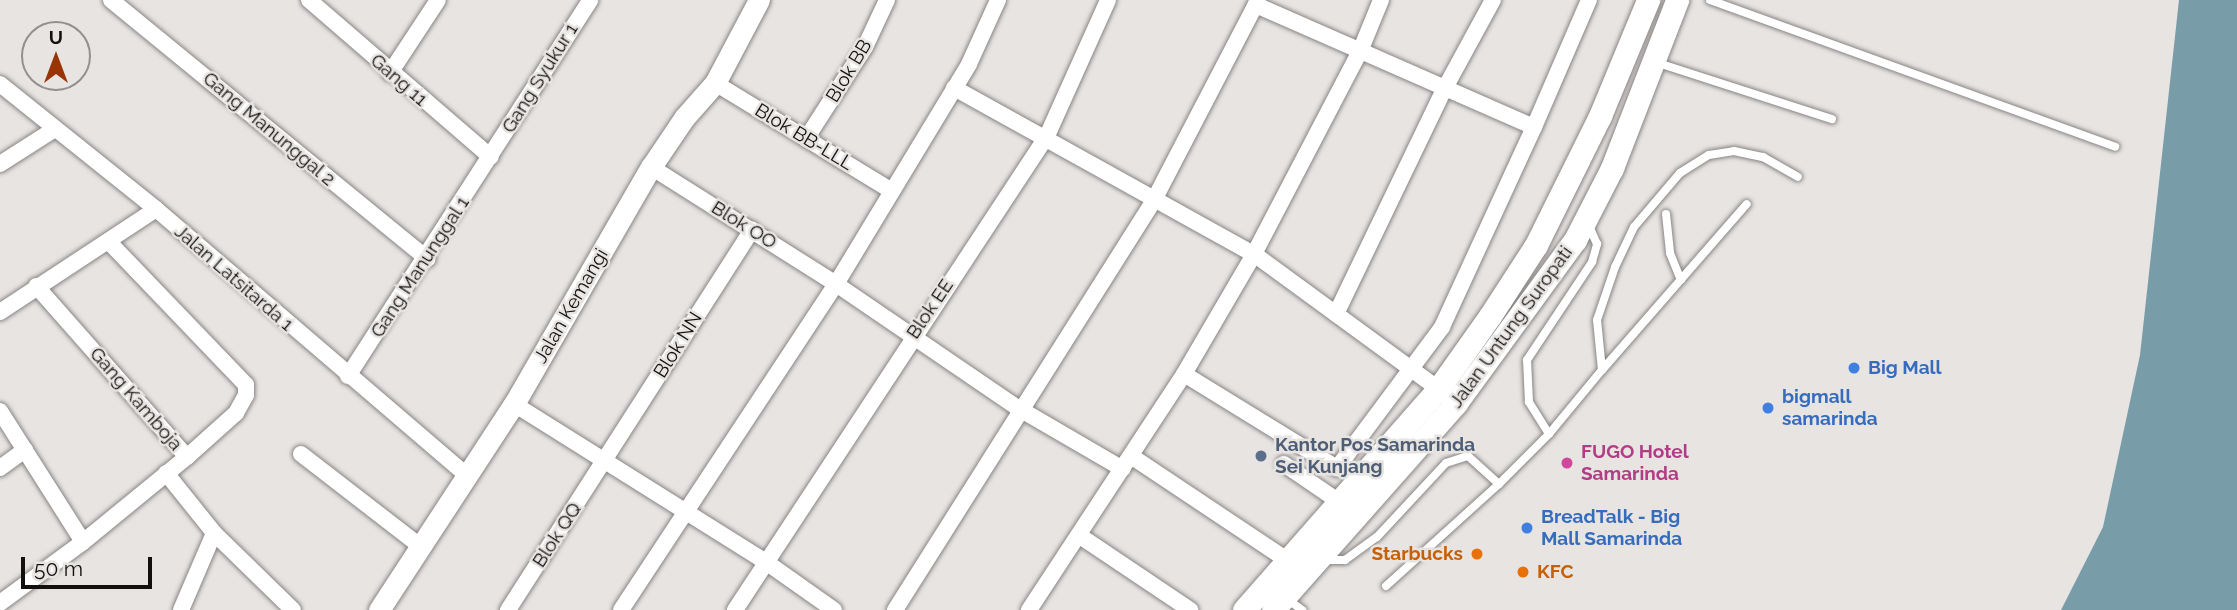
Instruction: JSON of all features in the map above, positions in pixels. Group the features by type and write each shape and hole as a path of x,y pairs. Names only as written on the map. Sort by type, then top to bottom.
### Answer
{"main road":[{"name":"Jalan Untung Suropati","path":"1244,610 1439,387 1536,245 1600,116 1648,0"},
{"name":"Jalan Untung Suropati","path":"1287,606 1319,559 1456,403 1586,219 1612,167 1677,0"}],"street":[{"name":"Gang Manunggal 2","path":"111,0 426,259"},
{"name":"Gang 11","path":"309,0 390,73 491,156"},
{"path":"390,73 438,0"},
{"name":"Gang Syukur 1","path":"491,156 590,0"},
{"name":"Jalan Kemangi","path":"379,610 514,404 651,167 684,118 715,83 760,0"},
{"name":"Blok BB","path":"806,139 865,47 887,0"},
{"path":"621,610 682,513 836,284 954,88 998,0"},
{"name":"Blok EE","path":"735,610 912,335 1047,136 1108,0"},
{"path":"1029,610 1184,374 1254,254 1361,49 1381,0"},
{"path":"1336,314 1445,88 1493,0"},
{"path":"1184,374 1337,468 1413,371 1442,327 1589,0"},
{"path":"895,610 1018,408 1154,200 1257,2 1534,127"},
{"name":"Jalan Latsitarda 1","path":"0,83 156,209 466,475"},
{"name":"Blok BB-LLL","path":"715,83 892,191"},
{"path":"954,88 1047,136 1154,200 1254,254 1413,371 1439,387 1456,403"},
{"path":"0,164 55,129"},
{"name":"Gang Manunggal 1","path":"348,376 491,156"},
{"name":"Blok OO","path":"651,167 836,284 1018,408 1295,552"},
{"path":"0,312 156,209"},
{"name":"Blok NN","path":"605,460 752,230"},
{"path":"109,242 246,385 246,395 236,413 187,457"},
{"name":"Gang Kamboja","path":"0,603 83,542 187,457 36,286"},
{"path":"514,404 605,460 682,513 766,562 834,610"},
{"path":"0,411 83,542"},
{"path":"0,468 25,450"},
{"path":"301,454 420,546"},
{"name":"Blok QQ","path":"508,610 605,460"},
{"path":"1284,464 1338,501"},
{"path":"166,473 214,533 293,610"},
{"path":"181,610 214,533"},
{"path":"1080,536 1190,610"}],"lane":[{"path":"1710,0 2115,147"},
{"path":"1653,61 1832,118"},
{"path":"1602,370 1597,320 1615,267 1634,227 1680,173 1709,155 1734,151 1763,157 1798,177"},
{"path":"1386,586 1499,484 1549,434 1747,204"},
{"path":"1666,214 1670,253 1681,280"},
{"path":"1549,434 1529,402 1527,360 1592,262 1597,244 1586,219"},
{"path":"1295,552 1319,559 1345,560 1377,537 1446,463 1460,456 1468,456 1499,484"}],"water":[{"path":"2179,0 2237,0 2237,610 2061,610 2103,527 2140,355"}],"place":[{"name":"Big Mall","path":"1854,368"},
{"name":"bigmall samarinda","path":"1768,408"},
{"name":"Kantor Pos Samarinda Sei Kunjang","path":"1261,456"},
{"name":"FUGO Hotel Samarinda","path":"1567,463"},
{"name":"BreadTalk - Big Mall Samarinda","path":"1527,528"},
{"name":"Starbucks","path":"1477,554"},
{"name":"KFC","path":"1523,572"}]}
